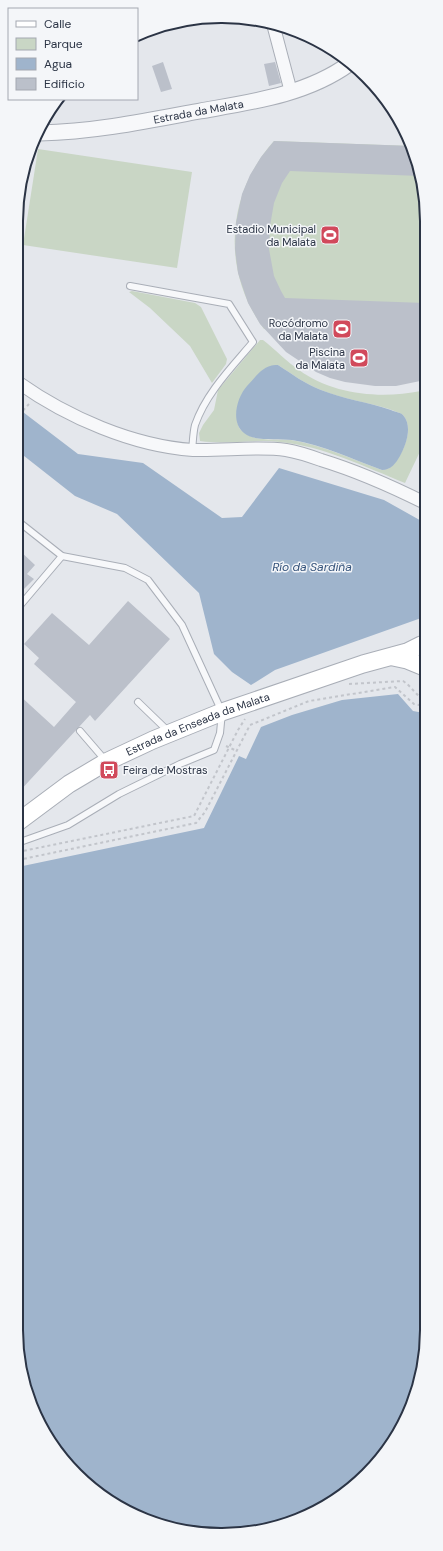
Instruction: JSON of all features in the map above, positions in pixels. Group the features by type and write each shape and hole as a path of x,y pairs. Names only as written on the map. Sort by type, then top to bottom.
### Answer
{"main road":[{"name":"Estrada da Enseada da Malata","path":"23,816 69,784 106,762 170,733 222,712 363,664 407,652 420,643"},
{"path":"393,656 420,665"}],"street":[{"path":"275,31 291,92"},
{"name":"Estrada da Malata","path":"44,132 90,129 142,122 225,107 291,92 326,78 345,66"},
{"path":"23,385 59,407 107,430 141,440 192,450 275,449 297,453 339,465 420,501"}],"lane":[{"path":"130,286 229,304 253,342 216,387 203,408 195,426 192,450"},
{"path":"23,525 62,556 125,568 148,580 182,625 222,712 220,733 214,750 180,764 119,794 68,825 23,841"},
{"path":"23,602 62,556"},
{"path":"138,702 170,733"},
{"path":"80,731 106,762"}],"path":[{"path":"343,685 403,681 407,683 420,697"},
{"path":"23,859 196,823 205,812 250,725 309,701 396,688 414,704 420,705"},
{"path":"23,851 194,816 229,748 247,717"},
{"path":"226,746 236,751"}],"green space":[{"name":"Estadio Municipal da Malata","path":"274,141 405,146 413,170 420,209 420,335 264,329 250,306 241,283 236,258 235,233 238,208 246,185 258,162"},
{"path":"38,149 192,172 177,268 23,245"},
{"path":"132,291 195,303 201,307 227,359 226,364 212,383 190,346 150,308 129,292"},
{"path":"260,340 263,340 299,370 327,385 342,390 358,393 390,395 420,391 420,452 405,483 344,458 296,444 270,441 200,441 199,433 214,410 218,390","holes":["275,365 278,365 315,388 337,396 389,409 403,415 406,419 408,434 403,449 396,462 391,467 382,470 303,442 252,437 239,428 237,407"]}],"water":[{"path":"278,365 315,388 338,396 382,407 403,415 408,424 408,436 402,452 395,464 388,469 382,470 304,442 286,439 260,439 248,436 244,433 237,423 236,416 240,396 260,372 266,367"},
{"name":"Río da Sardiña","path":"23,412 78,454 143,463 222,518 242,517 279,468 384,500 420,520 420,618 275,670 251,685 232,672 214,654 199,593 117,514 75,496 23,455"},
{"path":"398,694 413,711 420,712 420,1342 416,1368 405,1405 387,1440 362,1470 332,1495 297,1513 260,1524 234,1528 209,1528 183,1524 134,1508 111,1495 81,1470 56,1440 43,1417 30,1381 23,1342 23,866 204,828 239,756 246,759 261,727 292,715 342,700"}],"building":[{"path":"163,62 172,89 161,92 152,66"},
{"path":"275,62 281,83 269,86 264,64"},
{"path":"274,141 405,146 414,176 290,171 282,183 274,203 270,226 269,249 274,276 285,298 420,303 420,381 396,386 375,386 345,382 330,378 316,372 286,352 260,324 248,303 238,273 235,249 236,223 242,194 250,175 261,157"},
{"path":"23,554 35,565 27,574 34,579 23,590"},
{"path":"128,601 170,639 95,721 90,715 23,788 23,699 54,727 76,702 34,664 39,658 24,644 52,613 89,645"}],"place":[{"name":"Estadio Municipal da Malata","path":"330,235"},
{"name":"Rocódromo da Malata","path":"342,329"},
{"name":"Piscina da Malata","path":"359,358"},
{"name":"Feira de Mostras","path":"109,770"}]}
